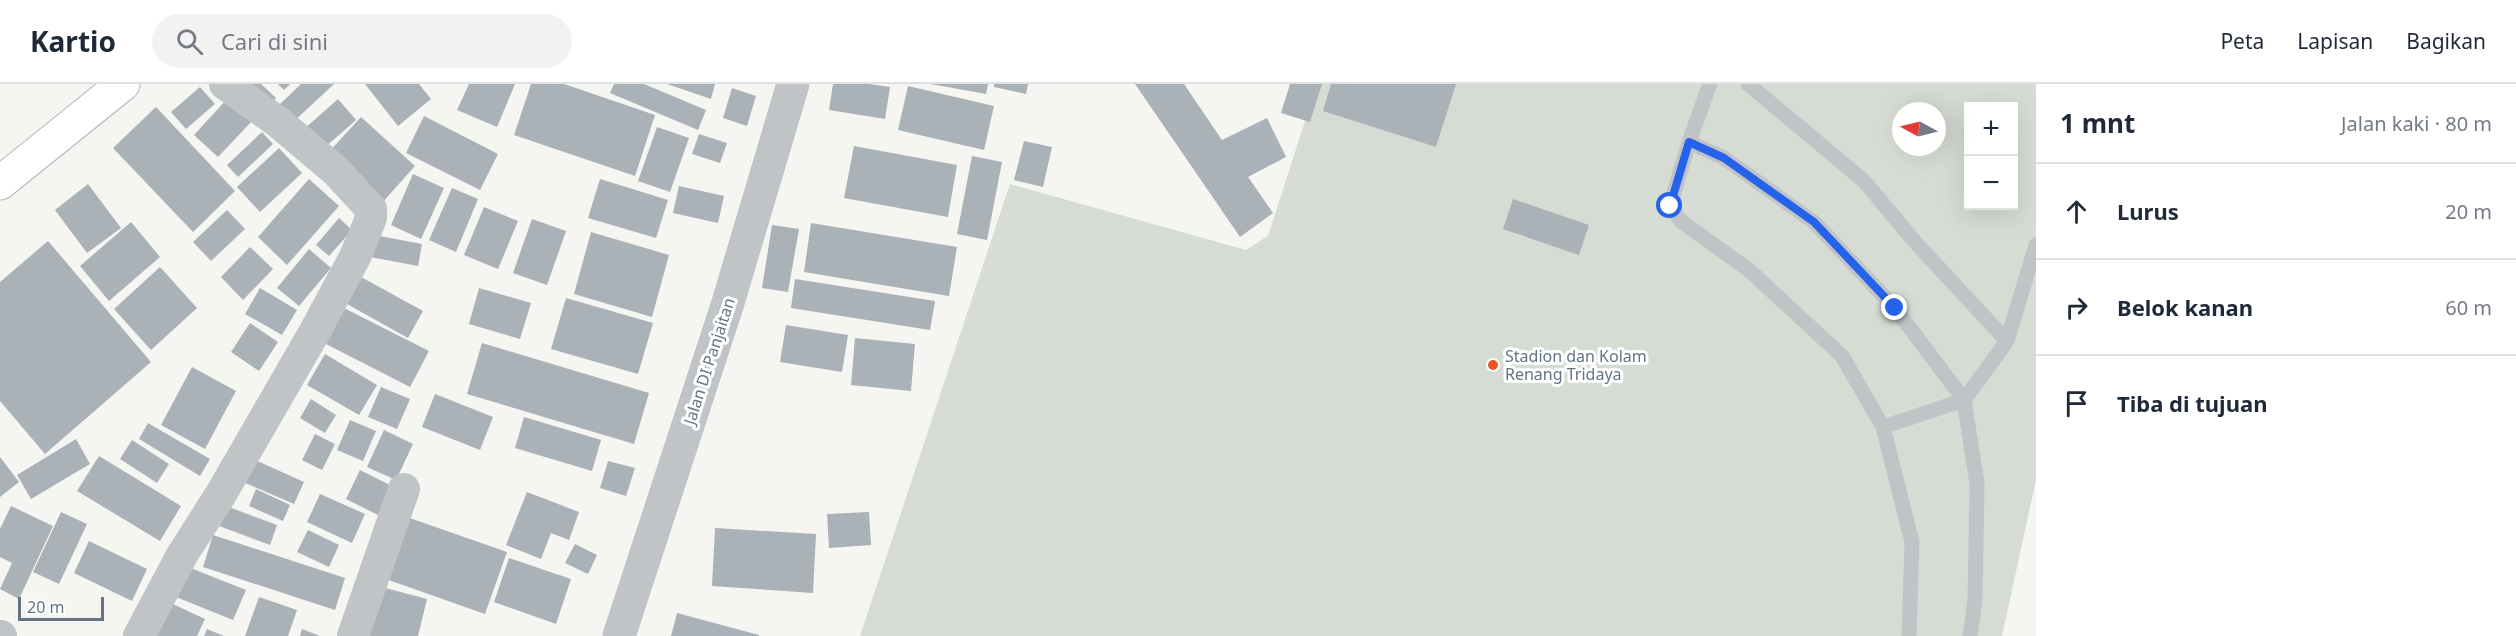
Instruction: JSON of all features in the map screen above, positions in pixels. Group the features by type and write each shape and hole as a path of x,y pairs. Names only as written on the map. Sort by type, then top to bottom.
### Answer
{"main road":[{"path":"0,183 123,84"}],"street":[{"path":"139,636 182,555 221,494 314,333 356,257 371,218 370,209 336,171 278,122 225,84"},
{"name":"Jalan DI Panjaitan","path":"619,636 727,306 793,84"},
{"path":"353,636 404,489"}],"lane":[{"path":"1710,84 1689,142 1670,206 1681,221 1750,271 1842,356 1882,427 1912,542 1909,636"},
{"path":"1748,84 1864,181 1915,242 2007,341"},
{"path":"1689,142 1724,158 1814,222 1895,308 1964,400 1977,484 1975,600 1970,636"},
{"path":"1882,427 1964,400 2007,341 2036,245"}],"shaded area":[{"name":"Stadion dan Kolam Renang Tridaya","path":"1317,84 2036,84 2036,480 2002,636 860,636 1010,184 1246,250 1268,236"}],"building":[{"path":"236,84 261,84 276,98 265,111"},
{"path":"278,84 290,84 284,90"},
{"path":"301,84 334,84 291,124 276,108"},
{"path":"365,84 419,84 431,99 398,126"},
{"path":"469,84 515,84 497,127 457,110"},
{"path":"531,84 564,84 655,115 635,176 514,135"},
{"path":"614,84 644,84 706,110 698,130 610,93"},
{"path":"667,84 715,84 711,99"},
{"path":"833,84 869,84 890,87 885,119 829,110"},
{"path":"931,84 988,84 986,94"},
{"path":"994,84 1028,84 1026,94 994,87"},
{"path":"1135,84 1184,84 1222,140 1267,118 1286,157 1248,177 1273,213 1240,237"},
{"path":"1290,84 1322,84 1310,122 1281,113"},
{"path":"1331,84 1456,84 1436,147 1323,111"},
{"path":"908,86 994,106 984,150 898,130"},
{"path":"200,87 215,104 186,129 171,112"},
{"path":"732,88 756,96 747,126 723,118"},
{"path":"228,98 252,121 218,157 194,135"},
{"path":"338,99 356,120 322,150 303,130"},
{"path":"156,107 235,191 193,232 113,148"},
{"path":"424,116 498,154 480,190 406,153"},
{"path":"361,117 415,166 381,204 327,154"},
{"path":"657,127 689,138 670,192 638,181"},
{"path":"262,132 273,144 238,177 227,165"},
{"path":"699,134 727,143 720,163 692,154"},
{"path":"1024,141 1052,147 1043,187 1014,180"},
{"path":"854,146 957,165 948,217 844,198"},
{"path":"279,148 302,173 260,212 237,187"},
{"path":"972,156 1002,162 987,240 957,234"},
{"path":"413,174 444,188 421,239 391,225"},
{"path":"309,179 339,206 287,265 258,237"},
{"path":"600,179 668,200 656,238 588,218"},
{"path":"88,184 121,228 87,253 55,210"},
{"path":"679,186 724,196 718,223 673,213"},
{"path":"452,188 478,199 456,252 429,240"},
{"path":"1513,199 1589,225 1579,255 1503,229"},
{"path":"484,207 518,221 498,269 464,255"},
{"path":"227,210 245,229 211,261 193,242"},
{"path":"339,218 352,230 329,256 316,245"},
{"path":"532,219 566,231 547,285 513,273"},
{"path":"131,222 160,257 109,301 80,266"},
{"path":"811,223 957,247 949,296 804,272"},
{"path":"772,225 799,229 788,292 762,288"},
{"path":"591,232 669,255 652,317 574,294"},
{"path":"369,234 422,244 418,266 365,256"},
{"path":"48,241 151,362 45,454 0,401 0,282"},
{"path":"250,247 273,269 243,300 221,277"},
{"path":"309,249 331,268 299,306 277,288"},
{"path":"160,267 197,308 151,350 114,309"},
{"path":"361,277 423,311 408,338 347,304"},
{"path":"795,279 935,301 930,330 791,308"},
{"path":"260,288 297,310 282,335 245,314"},
{"path":"479,288 531,303 520,339 469,324"},
{"path":"566,298 653,323 638,374 551,349"},
{"path":"344,308 429,351 410,387 326,344"},
{"path":"250,323 278,342 259,371 231,352"},
{"path":"786,325 848,335 842,372 780,362"},
{"path":"855,338 915,344 911,391 851,385"},
{"path":"482,343 649,393 634,444 467,394"},
{"path":"325,354 377,385 359,415 307,385"},
{"path":"192,367 236,391 205,449 161,425"},
{"path":"381,387 410,399 397,429 368,417"},
{"path":"435,394 493,417 480,450 422,427"},
{"path":"311,399 336,415 325,433 300,418"},
{"path":"524,417 601,440 592,471 515,448"},
{"path":"350,420 376,431 363,461 337,450"},
{"path":"148,423 210,459 200,476 139,439"},
{"path":"384,430 413,444 396,480 367,467"},
{"path":"315,434 335,444 322,470 302,460"},
{"path":"76,439 90,464 31,499 17,475"},
{"path":"132,440 169,464 157,483 120,459"},
{"path":"99,456 181,506 160,541 77,491"},
{"path":"0,457 19,482 0,497"},
{"path":"253,459 304,482 294,504 243,482"},
{"path":"608,461 635,468 626,496 600,488"},
{"path":"360,470 392,486 378,515 346,499"},
{"path":"256,489 290,505 283,521 249,506"},
{"path":"527,492 579,512 569,540 551,533 541,559 506,545"},
{"path":"320,494 365,514 352,543 307,522"},
{"path":"11,506 53,526 19,599 0,589 12,563 0,557 0,529"},
{"path":"226,506 277,525 270,545 219,526"},
{"path":"61,512 87,524 59,584 33,572"},
{"path":"869,512 871,545 829,548 827,514"},
{"path":"401,515 507,552 485,614 380,577"},
{"path":"715,528 816,534 813,593 712,586"},
{"path":"308,530 339,545 329,567 297,552"},
{"path":"213,535 345,578 335,610 203,567"},
{"path":"89,541 147,569 132,601 74,573"},
{"path":"575,544 597,555 588,574 565,563"},
{"path":"509,558 571,579 556,624 494,602"},
{"path":"188,567 246,590 233,620 176,597"},
{"path":"378,586 427,599 418,636 366,636"},
{"path":"259,597 297,610 288,636 245,636"},
{"path":"160,598 205,619 197,636 143,636"},
{"path":"677,613 759,635 759,636 671,636"},
{"path":"207,629 224,636 204,636"},
{"path":"302,629 320,636 300,636"}],"place":[{"name":"Stadion dan Kolam Renang Tridaya","path":"1493,365"}],"route":[{"path":"1670,206 1689,142 1724,158 1814,222 1895,308"}]}
